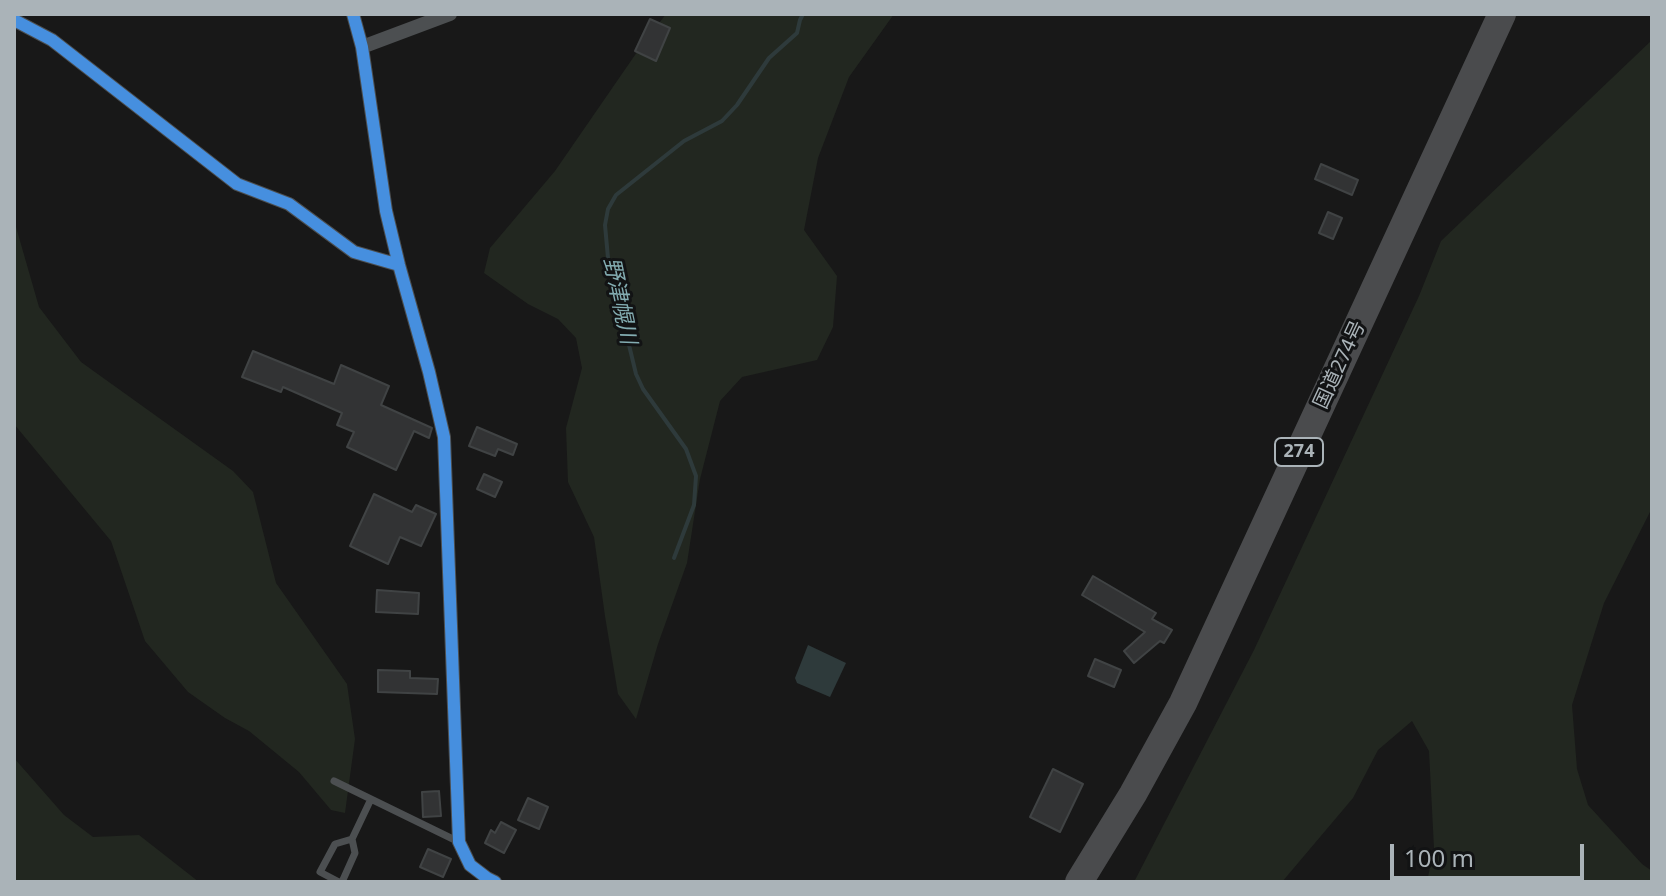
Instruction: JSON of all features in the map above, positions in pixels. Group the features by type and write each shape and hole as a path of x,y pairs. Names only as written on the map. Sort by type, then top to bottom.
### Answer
{"highway":[{"name":"国道274号","path":"1079,882 1133,794 1183,703 1502,14"},
{"name":"国道274号","path":"1101,882 1202,706 1522,14"}],"street":[{"path":"353,14 362,47 386,211 444,437 459,842 470,865 495,882"},
{"path":"362,47 450,14"},
{"path":"14,20 52,40 237,184 289,204 354,252 399,265"}],"lane":[{"path":"334,781 459,842"},
{"path":"352,839 335,844 320,872 341,882 355,853 352,839 371,799"}],"shaded area":[{"path":"666,14 894,14 849,77 818,158 804,230 837,276 833,327 817,360 742,377 720,401 700,479 687,563 636,719 618,694 594,537 568,482 566,428 582,368 576,338 558,319 528,304 484,273 490,248 555,171"},
{"path":"1652,40 1652,508 1604,603 1572,705 1577,769 1588,805 1652,871 1652,882 1427,882 1434,848 1429,751 1412,721 1378,750 1353,798 1282,882 1134,882 1254,650 1419,296 1441,241"},
{"path":"14,220 39,307 81,362 233,471 253,492 276,583 347,684 355,739 345,813 331,810 299,772 249,731 188,692 145,641 111,541 14,424"},
{"path":"808,645 846,663 830,697 797,683 795,678"},
{"path":"14,758 64,815 93,837 139,835 199,882 14,882"}],"building":[{"path":"650,19 670,28 656,61 635,51"},
{"path":"1321,164 1358,180 1352,195 1315,179"},
{"path":"1328,212 1342,218 1333,239 1319,233"},
{"path":"253,351 334,384 341,365 389,386 381,405 432,428 429,438 414,431 396,470 347,447 354,432 337,425 342,413 283,387 281,392 242,377"},
{"path":"477,427 517,444 513,455 498,449 495,456 469,446"},
{"path":"484,474 502,482 495,497 477,489"},
{"path":"374,494 412,512 416,505 436,514 421,546 400,537 388,564 350,546"},
{"path":"1093,576 1156,613 1152,619 1172,630 1164,643 1160,641 1134,663 1124,651 1145,632 1082,595"},
{"path":"377,590 419,593 418,614 376,612"},
{"path":"1095,659 1121,670 1114,687 1088,676"},
{"path":"378,670 410,671 410,678 438,679 437,694 378,692"},
{"path":"1053,769 1083,784 1060,832 1030,817"},
{"path":"439,791 441,816 423,817 422,792"},
{"path":"528,798 548,807 539,829 518,820"},
{"path":"501,822 516,830 504,853 485,843 491,830 495,833"},
{"path":"428,849 451,859 443,877 420,867"}],"waterway":[{"name":"野津幌川","path":"674,558 694,505 696,476 686,449 643,389 636,374 608,258 605,225 608,209 616,195 684,141 722,121 737,105 769,58 797,33 803,14"}],"cycle path":[{"path":"353,14 362,47 386,211 444,437 459,842 470,865 495,882"},
{"path":"14,20 52,40 237,184 289,204 354,252 399,265"}]}
